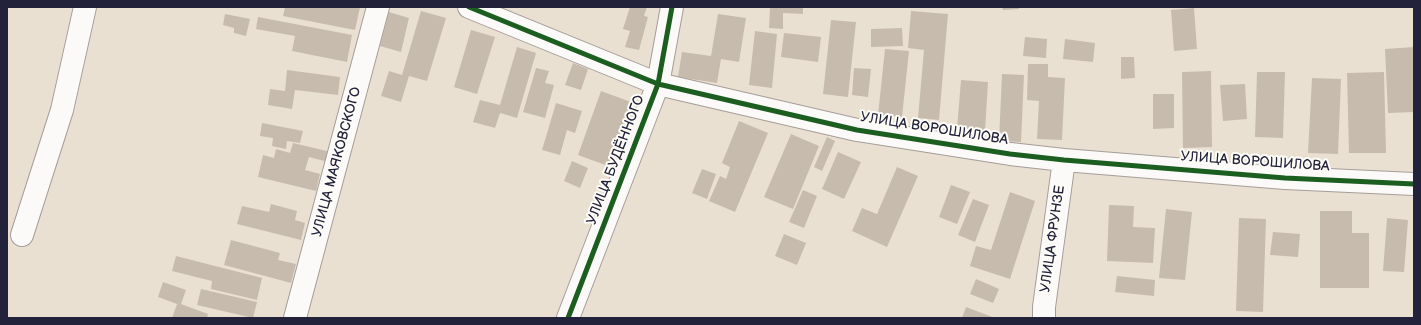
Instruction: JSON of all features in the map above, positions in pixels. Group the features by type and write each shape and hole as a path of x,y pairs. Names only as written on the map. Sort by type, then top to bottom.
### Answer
{"street":[{"path":"22,235 62,110 85,7"},
{"name":"УЛИЦА МАЯКОВСКОГО","path":"295,318 378,7"},
{"name":"УЛИЦА ВОРОШИЛОВА","path":"469,7 658,84 857,130 1010,154 1064,160 1285,178 1414,184"},
{"name":"УЛИЦА БУДЁННОГО","path":"568,318 658,84 672,7"},
{"name":"УЛИЦА ФРУНЗЕ","path":"1044,318 1044,307 1064,160"}],"building":[{"path":"285,7 360,7 355,30 283,16"},
{"path":"630,7 647,7 644,16 648,17 639,50 625,47 630,31 623,29"},
{"path":"770,7 803,7 803,14 783,13 783,29 769,28"},
{"path":"1002,7 1019,7 1019,9 1003,10"},
{"path":"1194,8 1197,49 1174,51 1171,10"},
{"path":"421,11 446,18 427,81 409,76 401,102 381,96 389,71 402,75"},
{"path":"911,11 948,14 939,120 918,118 924,50 908,48"},
{"path":"389,12 409,18 401,52 380,46"},
{"path":"225,14 250,19 246,36 234,33 234,28 223,25"},
{"path":"718,14 746,18 739,62 721,59 717,83 678,77 682,52 711,56"},
{"path":"258,17 352,35 347,62 292,51 295,36 256,29"},
{"path":"831,20 856,22 848,97 823,94"},
{"path":"902,28 903,46 871,47 871,29"},
{"path":"471,30 495,37 477,94 454,87"},
{"path":"755,31 777,34 772,88 749,85"},
{"path":"784,33 821,37 818,62 781,57"},
{"path":"1025,37 1047,39 1046,58 1023,56"},
{"path":"1065,39 1095,43 1093,62 1063,59"},
{"path":"517,47 536,53 517,118 500,113 495,128 473,122 480,100 500,105"},
{"path":"1414,47 1414,112 1388,113 1385,49"},
{"path":"885,49 909,51 902,117 878,115"},
{"path":"1121,57 1134,57 1135,78 1121,79"},
{"path":"573,63 588,69 581,90 565,85"},
{"path":"1028,64 1048,64 1048,77 1065,78 1062,140 1037,139 1039,101 1027,100"},
{"path":"536,68 549,71 545,83 554,85 545,118 523,112"},
{"path":"854,68 871,69 868,97 852,95"},
{"path":"287,70 340,77 338,95 295,90 292,109 268,105 270,89 285,91"},
{"path":"1211,71 1212,147 1183,148 1182,72"},
{"path":"1257,72 1285,72 1283,138 1255,137"},
{"path":"1384,72 1386,153 1349,153 1347,73"},
{"path":"1002,74 1024,75 1021,142 999,141"},
{"path":"1312,78 1341,79 1338,154 1308,153"},
{"path":"961,80 988,82 985,131 957,129"},
{"path":"1245,84 1247,119 1223,121 1220,85"},
{"path":"601,91 631,102 608,166 578,155"},
{"path":"1153,94 1174,94 1174,128 1153,129"},
{"path":"556,103 582,111 575,133 567,130 560,155 542,150"},
{"path":"739,121 768,133 735,212 709,201 720,176 726,179 730,167 722,163"},
{"path":"262,123 303,131 300,143 287,141 286,149 272,146 273,138 260,136"},
{"path":"791,134 819,146 793,209 764,197"},
{"path":"827,137 835,141 822,171 814,167"},
{"path":"293,143 331,152 328,162 309,157 305,170 320,174 316,191 258,177 263,155 274,158 276,149 290,153"},
{"path":"838,152 861,162 844,199 822,189"},
{"path":"572,161 588,168 580,188 564,181"},
{"path":"897,167 918,176 887,247 852,231 862,208 877,214"},
{"path":"702,169 716,174 707,199 692,193"},
{"path":"951,185 970,192 957,224 939,217"},
{"path":"803,190 817,196 804,228 789,222"},
{"path":"1010,192 1035,201 1010,279 970,266 976,246 991,250"},
{"path":"973,199 989,205 975,242 958,235"},
{"path":"271,204 297,211 295,220 305,223 301,240 237,224 242,206 269,212"},
{"path":"1109,205 1134,206 1133,227 1155,228 1153,263 1107,261"},
{"path":"1166,209 1192,212 1185,280 1159,278"},
{"path":"1320,211 1352,211 1352,233 1369,233 1369,288 1320,288"},
{"path":"1239,218 1266,219 1263,312 1236,311"},
{"path":"1387,218 1408,220 1404,272 1383,271"},
{"path":"1273,232 1300,234 1298,257 1270,255"},
{"path":"784,234 806,243 797,265 775,256"},
{"path":"231,240 280,253 278,260 296,264 291,283 224,265"},
{"path":"176,256 262,278 257,300 211,289 212,281 172,271"},
{"path":"1117,276 1155,280 1154,296 1115,292"},
{"path":"976,279 999,289 993,303 970,294"},
{"path":"163,282 186,290 181,304 208,314 207,318 172,318 177,304 158,297"},
{"path":"201,289 257,302 253,318 197,305"},
{"path":"966,307 995,318 962,318"}],"cycle path":[{"path":"469,7 658,84 857,130 1010,154 1064,160 1285,178 1414,184"},
{"path":"568,318 658,84 672,7"}]}
